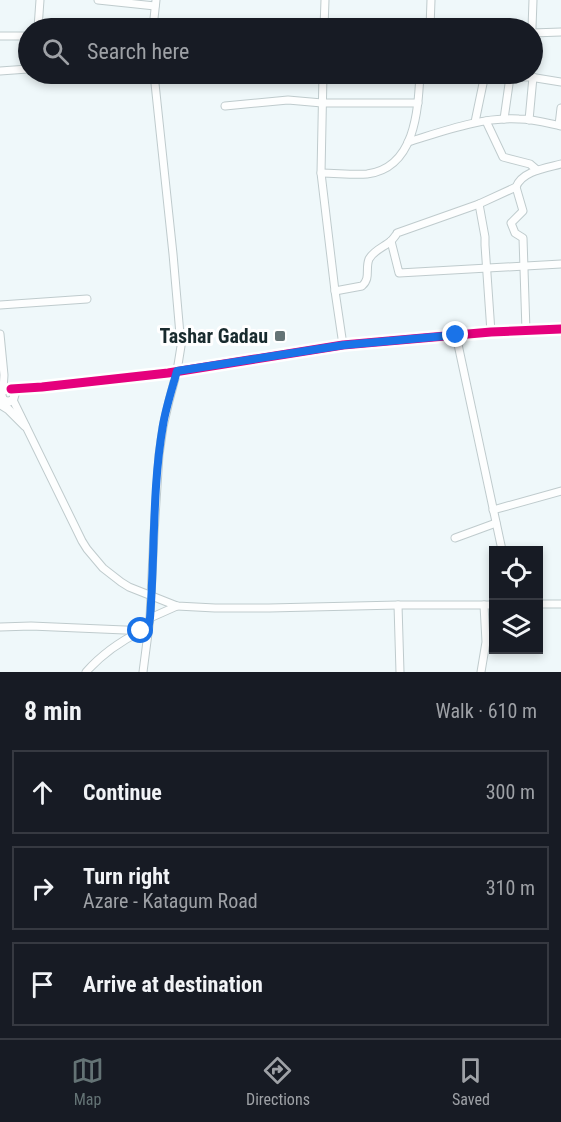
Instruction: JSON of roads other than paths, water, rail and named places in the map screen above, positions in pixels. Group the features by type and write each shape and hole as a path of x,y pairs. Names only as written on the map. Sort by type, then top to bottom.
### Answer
{"main road":[{"path":"4,394 42,387 177,371 344,345 491,332 561,329"},
{"path":"4,394 8,402 42,387"},
{"path":"4,394 8,409 25,426"}],"street":[{"path":"39,18 40,0"},
{"path":"98,0 155,3 154,18"},
{"path":"324,18 325,0"},
{"path":"430,18 431,0"},
{"path":"532,18 533,0"},
{"path":"543,31 561,32"},
{"path":"0,36 18,36"},
{"path":"0,71 18,70"},
{"path":"543,78 561,82"},
{"path":"143,672 146,631 152,596 159,455 165,414 177,371 181,346 155,84"},
{"path":"323,84 321,173 344,345"},
{"path":"321,173 367,174 384,170 396,161 412,134 419,84"},
{"path":"476,122 483,84"},
{"path":"504,119 509,84"},
{"path":"529,120 531,84"},
{"path":"225,106 288,100 322,104 418,103"},
{"path":"408,142 476,122 504,119 529,120 560,126 561,108"},
{"path":"486,121 503,157 530,164 537,170"},
{"path":"526,331 523,238 515,233 511,223 523,211 516,184 537,170 561,164"},
{"path":"335,291 365,284 370,257 398,234 479,204 516,187"},
{"path":"479,204 485,237 491,332"},
{"path":"391,241 399,273 561,264"},
{"path":"0,305 87,299"},
{"path":"0,334 4,394"},
{"path":"456,335 501,546"},
{"path":"14,399 73,525 87,549 103,568 121,582 152,596 177,606 215,608 268,609 398,604 489,605"},
{"path":"493,510 561,492"},
{"path":"455,538 496,523"},
{"path":"398,604 400,672"},
{"path":"543,604 561,604"},
{"path":"481,672 486,642 484,605"},
{"path":"150,618 177,606"},
{"path":"0,627 31,626 146,631"},
{"path":"86,672 98,659 124,639 146,631"}],"place":[{"name":"Tashar Gadau","path":"280,336"}]}
